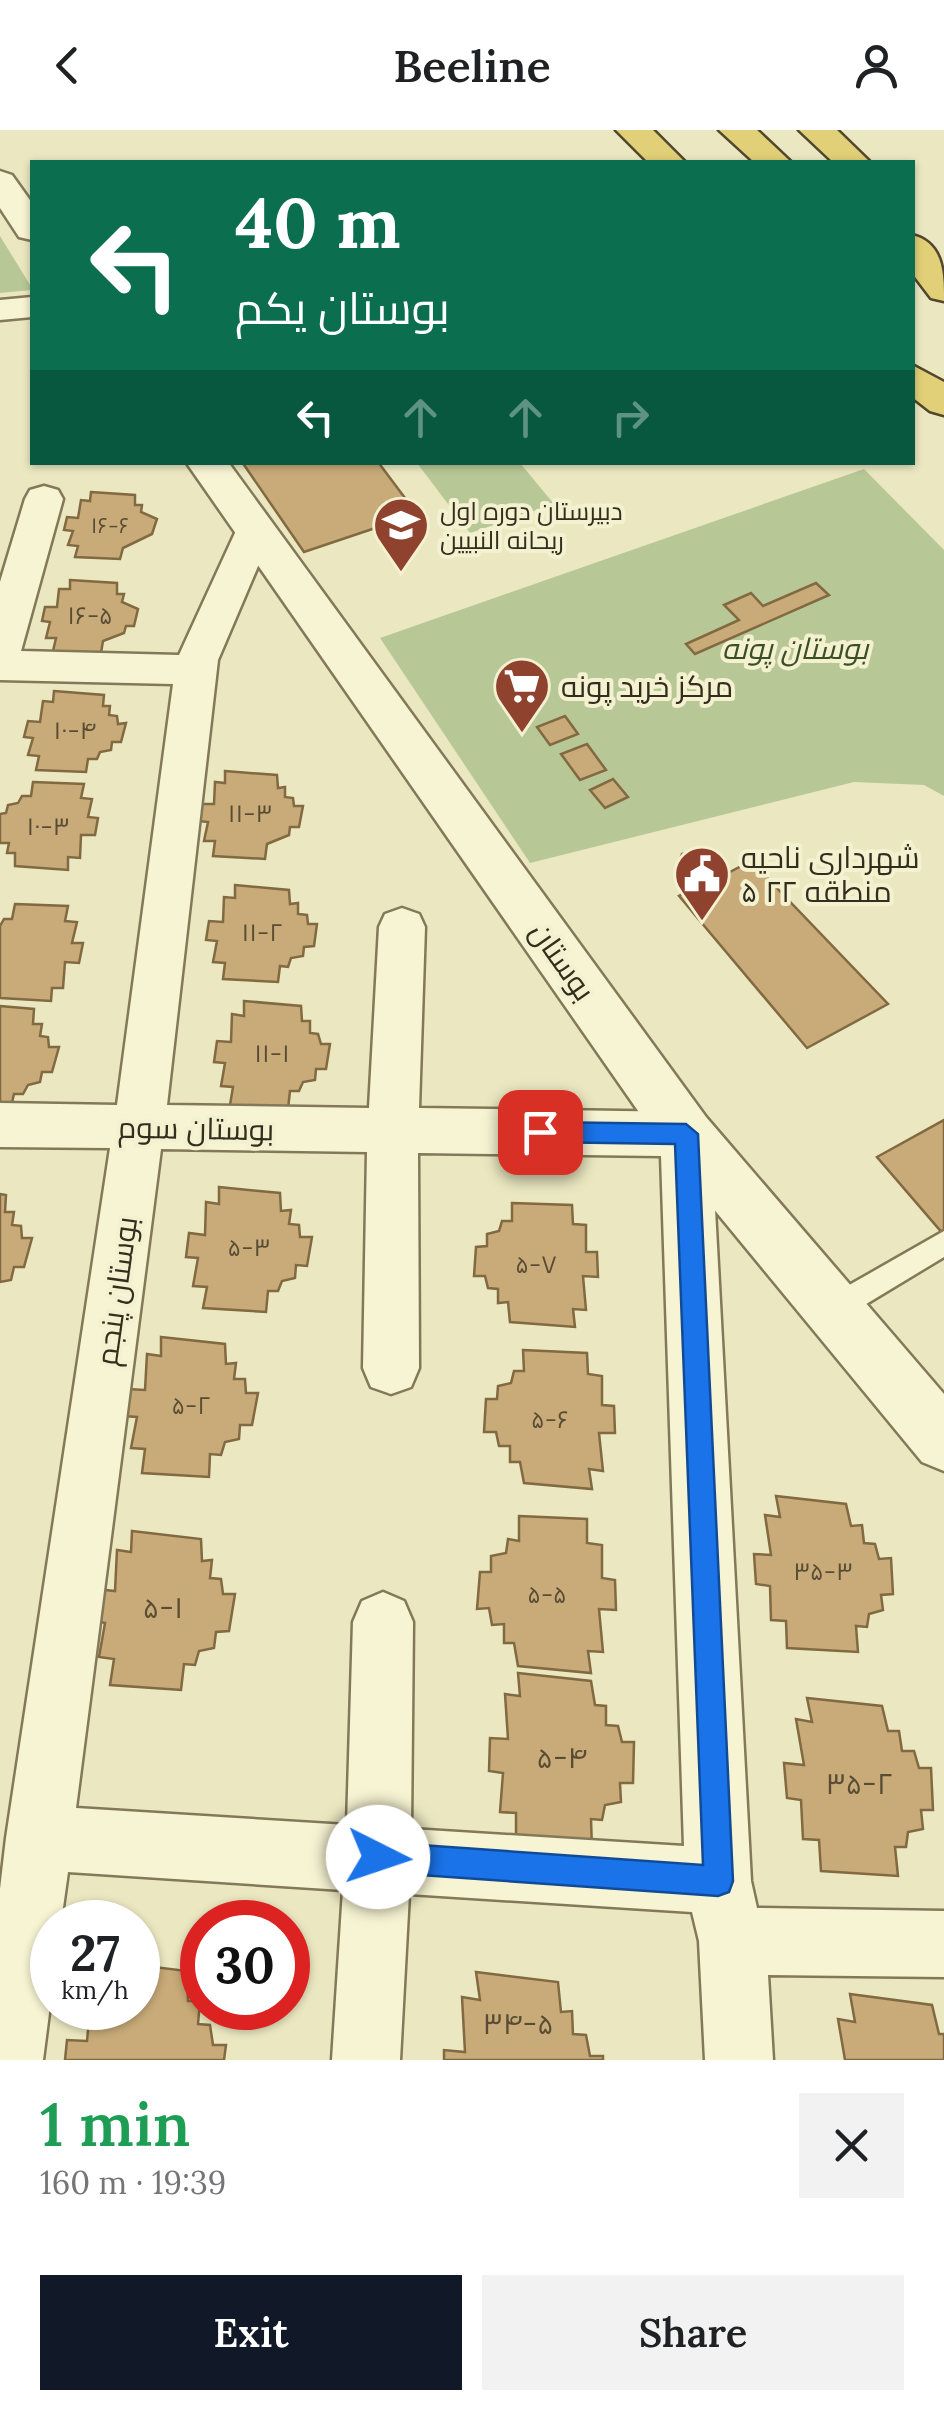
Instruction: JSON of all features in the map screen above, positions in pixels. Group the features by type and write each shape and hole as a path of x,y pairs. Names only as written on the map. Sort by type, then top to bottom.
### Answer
{"highway":[{"path":"633,130 666,160"},
{"path":"736,130 772,160"},
{"path":"816,130 851,160"},
{"path":"915,250 944,290"},
{"path":"915,275 944,298"},
{"path":"915,379 944,402"}],"street":[{"path":"0,182 30,226"},
{"path":"0,310 30,307"},
{"name":"بوستان","path":"208,465 686,1134 944,1440"},
{"path":"0,651 44,498"},
{"name":"بوستان پنجم","path":"9,2060 13,1924 38,1838 139,1128 196,670 254,531"},
{"path":"0,665 196,670"},
{"path":"392,1368 393,1130 402,926"},
{"name":"بوستان سوم","path":"0,1126 686,1134"},
{"path":"686,1134 725,1911 739,2060"},
{"path":"366,2060 378,1857 382,1622"},
{"path":"38,1838 378,1857 944,1944"}],"lane":[{"path":"833,1309 944,1243"}],"green space":[{"path":"0,236 30,290 0,293"},
{"path":"419,465 522,465 554,504 470,533"},
{"name":"بوستان پونه","path":"864,469 944,550 944,796 924,785 854,782 530,863 380,638"}],"building":[{"path":"244,465 380,465 417,514 304,552"},
{"path":"91,492 135,495 135,505 142,505 141,512 157,519 152,534 123,548 120,559 75,557 78,546 68,545 73,531 64,530 67,517 78,518 81,500 90,501"},
{"path":"70,580 117,583 117,594 124,594 122,602 138,609 134,626 126,626 124,633 103,641 101,653 53,651 56,638 46,638 50,622 42,621 45,607 57,607 59,589 70,589"},
{"path":"816,583 829,595 695,654 686,644 739,620 724,605 751,593 763,606"},
{"path":"54,691 104,695 103,706 110,706 109,715 117,716 118,724 126,723 121,742 112,742 111,750 100,752 97,759 88,759 86,772 36,770 39,756 28,755 33,738 24,737 28,721 40,722 43,701 53,702"},
{"path":"565,716 578,734 550,745 537,727"},
{"path":"587,744 606,770 580,780 561,754"},
{"path":"225,771 277,775 278,788 285,787 285,797 293,798 294,806 303,806 299,827 290,827 289,835 267,844 265,859 213,856 215,841 204,841 208,822 198,821 200,804 214,804 215,782 225,783"},
{"path":"613,779 628,797 605,808 590,790"},
{"path":"33,782 84,784 81,798 92,799 88,817 98,818 95,835 81,835 80,858 68,857 68,870 15,866 15,853 7,853 9,843 0,843 0,814 6,813 8,805 18,803 22,796 31,796"},
{"path":"710,851 723,857 724,875 751,861 888,1004 807,1048 679,896 694,888 677,867 682,854"},
{"path":"235,885 289,890 290,904 298,903 298,914 307,915 308,924 317,924 314,946 304,947 303,956 291,958 288,967 280,966 278,982 223,979 225,963 213,962 217,941 206,940 209,921 223,922 224,897 235,898"},
{"path":"15,904 68,906 65,921 77,922 72,943 83,943 79,963 65,962 63,988 52,988 51,1001 0,998 0,926 4,919 12,919"},
{"path":"244,1001 301,1006 302,1021 310,1021 310,1033 318,1034 321,1044 330,1044 326,1069 316,1069 315,1080 303,1082 299,1091 290,1091 288,1109 230,1105 233,1087 221,1086 225,1063 214,1062 217,1041 231,1042 232,1014 244,1016"},
{"path":"0,1006 34,1009 33,1024 42,1024 40,1036 48,1037 49,1047 59,1047 52,1072 42,1072 40,1082 28,1085 23,1094 14,1094 10,1111 0,1111"},
{"path":"944,1120 944,1235 877,1157"},
{"path":"219,1187 280,1193 281,1211 291,1210 289,1224 299,1225 300,1237 312,1237 307,1266 296,1265 295,1278 282,1281 278,1291 268,1291 266,1312 203,1308 207,1287 193,1286 198,1258 186,1257 189,1233 205,1235 206,1202 219,1204"},
{"path":"0,1194 6,1195 5,1212 14,1212 12,1225 21,1226 22,1238 32,1238 24,1267 14,1267 11,1280 0,1282"},
{"path":"512,1203 572,1205 573,1224 586,1225 586,1252 597,1252 598,1277 583,1276 586,1310 573,1309 575,1327 510,1322 508,1302 498,1303 498,1289 488,1288 485,1276 474,1276 476,1247 487,1246 487,1234 499,1231 502,1221 512,1221"},
{"path":"161,1337 225,1344 226,1364 236,1363 234,1379 245,1379 246,1393 258,1393 252,1425 240,1425 239,1439 225,1442 221,1455 210,1454 209,1477 142,1473 145,1449 131,1448 137,1417 124,1416 128,1389 145,1390 147,1354 161,1356"},
{"path":"523,1350 587,1353 588,1374 602,1376 602,1405 614,1406 615,1433 599,1433 603,1471 589,1469 592,1489 524,1483 520,1462 510,1462 510,1446 499,1446 496,1432 484,1432 486,1399 497,1399 498,1386 511,1383 514,1371 524,1371"},
{"path":"776,1496 846,1504 851,1526 862,1525 864,1543 875,1544 879,1559 891,1558 893,1594 881,1595 883,1610 869,1614 867,1627 856,1626 858,1652 787,1648 786,1621 771,1620 770,1586 756,1584 754,1554 771,1555 765,1515 780,1517"},
{"path":"519,1516 587,1519 587,1543 602,1545 602,1578 615,1580 616,1610 599,1609 603,1652 588,1651 591,1673 518,1666 514,1643 504,1643 504,1624 492,1625 489,1608 477,1609 480,1572 491,1572 491,1556 506,1553 508,1539 519,1541"},
{"path":"132,1531 201,1539 202,1561 212,1560 210,1578 221,1579 223,1594 235,1594 229,1631 216,1632 214,1648 199,1651 195,1665 184,1664 181,1690 110,1685 114,1659 99,1657 105,1623 92,1620 97,1589 115,1591 117,1550 131,1552"},
{"path":"518,1673 591,1681 595,1705 606,1706 606,1725 618,1726 622,1742 634,1742 633,1783 620,1783 621,1802 605,1805 602,1820 591,1819 592,1849 516,1843 516,1813 500,1812 503,1773 489,1771 490,1738 508,1739 505,1694 520,1696"},
{"path":"807,1698 882,1706 888,1731 899,1731 902,1751 914,1751 919,1768 931,1768 933,1810 921,1810 923,1829 908,1832 906,1847 895,1847 898,1876 821,1871 819,1840 803,1839 801,1800 787,1798 784,1763 804,1765 796,1719 812,1722"},
{"path":"160,1968 180,1970 180,2030 211,2030 213,2045 226,2045 224,2060 65,2060 67,2040 87,2041 88,2030 160,2030"},
{"path":"476,1972 558,1982 561,2012 572,2011 573,2034 586,2035 590,2056 603,2056 603,2060 444,2060 444,2050 465,2052 462,1997 480,2000"},
{"path":"850,1994 932,2005 939,2034 944,2034 944,2060 845,2060 838,2019 855,2022"}],"place":[{"name":"دبیرستان دوره اول ریحانه النبیین","path":"401,574"},
{"name":"مرکز خرید پونه","path":"522,735"},
{"name":"شهرداری ناحیه ۵ منطقه ۲۲","path":"702,923"}],"route":[{"path":"378,1857 718,1881 686,1134 540,1132"}]}
